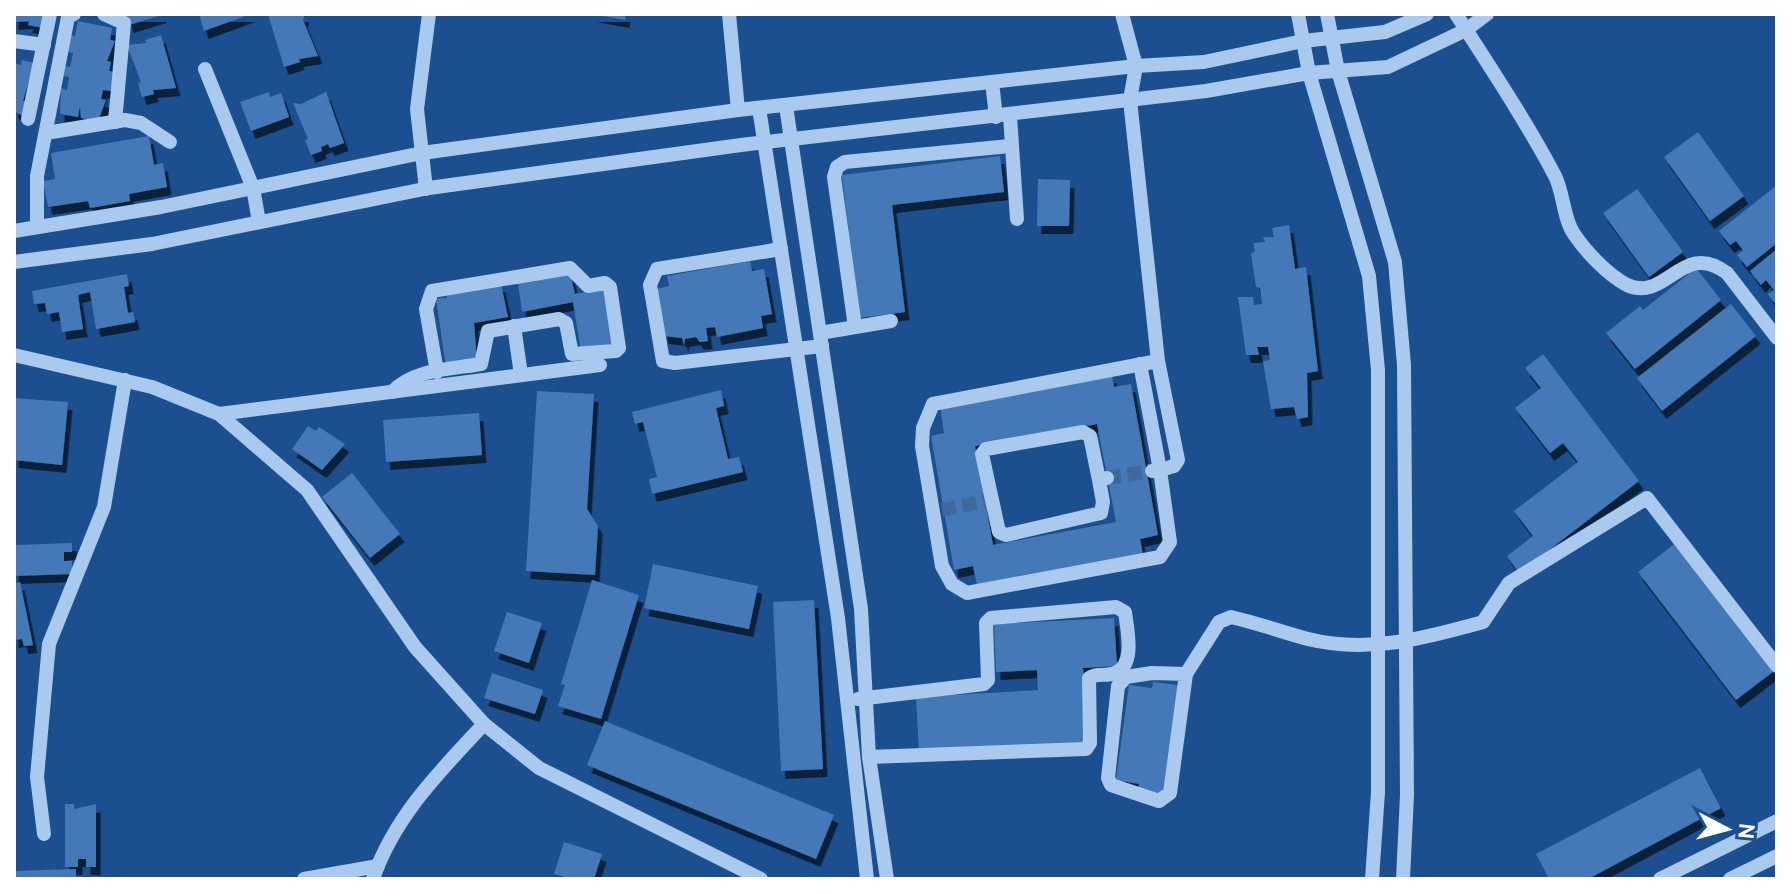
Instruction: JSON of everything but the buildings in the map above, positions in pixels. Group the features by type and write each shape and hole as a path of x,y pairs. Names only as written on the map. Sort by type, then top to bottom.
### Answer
{"street":[{"path":"28,119 50,14"},
{"path":"37,227 37,176 68,17 74,14"},
{"path":"104,14 124,23 115,122"},
{"path":"426,189 417,109 429,14"},
{"path":"729,14 738,110"},
{"path":"1122,14 1136,66 1130,100 1158,361 1178,460 1174,466 1155,470"},
{"path":"1298,14 1309,73 1369,276 1378,370 1378,792 1372,879"},
{"path":"1327,14 1338,71 1395,262 1404,365 1407,795 1403,879"},
{"path":"14,231 253,188 422,153 738,110 1136,66 1204,62 1303,41 1385,32 1427,14"},
{"path":"1456,14 1554,176 1573,232 1614,277 1630,286 1645,288 1700,261 1716,265 1727,273 1777,338"},
{"path":"14,262 152,244 426,189 764,143 1130,100 1309,73 1388,67 1466,30 1487,14"},
{"path":"14,41 44,45"},
{"path":"205,69 253,188 259,222"},
{"path":"992,82 1010,146 1017,219"},
{"path":"786,106 861,609 869,757 887,879"},
{"path":"759,108 838,618 867,879"},
{"path":"46,133 115,122 141,123 170,142"},
{"path":"855,327 834,177 837,167 845,162 1010,146"},
{"path":"781,249 657,269 650,285 660,354 668,364 798,350 855,327 891,321"},
{"path":"392,392 402,381 481,364 488,331 559,319 566,323 572,354 619,348 610,287 605,283 588,286 570,268 432,291 426,309 437,372"},
{"path":"514,326 521,375"},
{"path":"14,355 152,387 219,414 307,490 415,647 484,724 539,768 761,879"},
{"path":"1140,364 1155,470 1170,542 1160,557 967,593 952,584 942,566 938,511 922,446 923,428 933,404 1140,364 1158,361"},
{"path":"219,414 600,365"},
{"path":"44,834 37,777 49,644 104,507 125,380"},
{"path":"1083,432 1090,436 1103,479 1101,513 1006,535 999,532 990,501 982,454 986,449 1083,432"},
{"path":"1186,674 1152,673 1126,677 1118,686 1108,778 1111,785 1159,801 1170,793 1186,674 1219,622 1231,617 1323,642 1378,645 1406,643 1483,622 1509,583 1647,498 1777,666"},
{"path":"845,700 984,684 988,680 986,623 991,618 1116,607 1125,612 1129,653 1125,663 1116,673 1089,678 1090,743 1086,749 869,757"},
{"path":"304,879 376,873 387,840 429,783 484,724"},
{"path":"1660,879 1777,821"},
{"path":"1730,879 1777,856"}],"tunnel":[{"path":"1107,478 1150,471"},
{"path":"942,510 987,501"}]}
